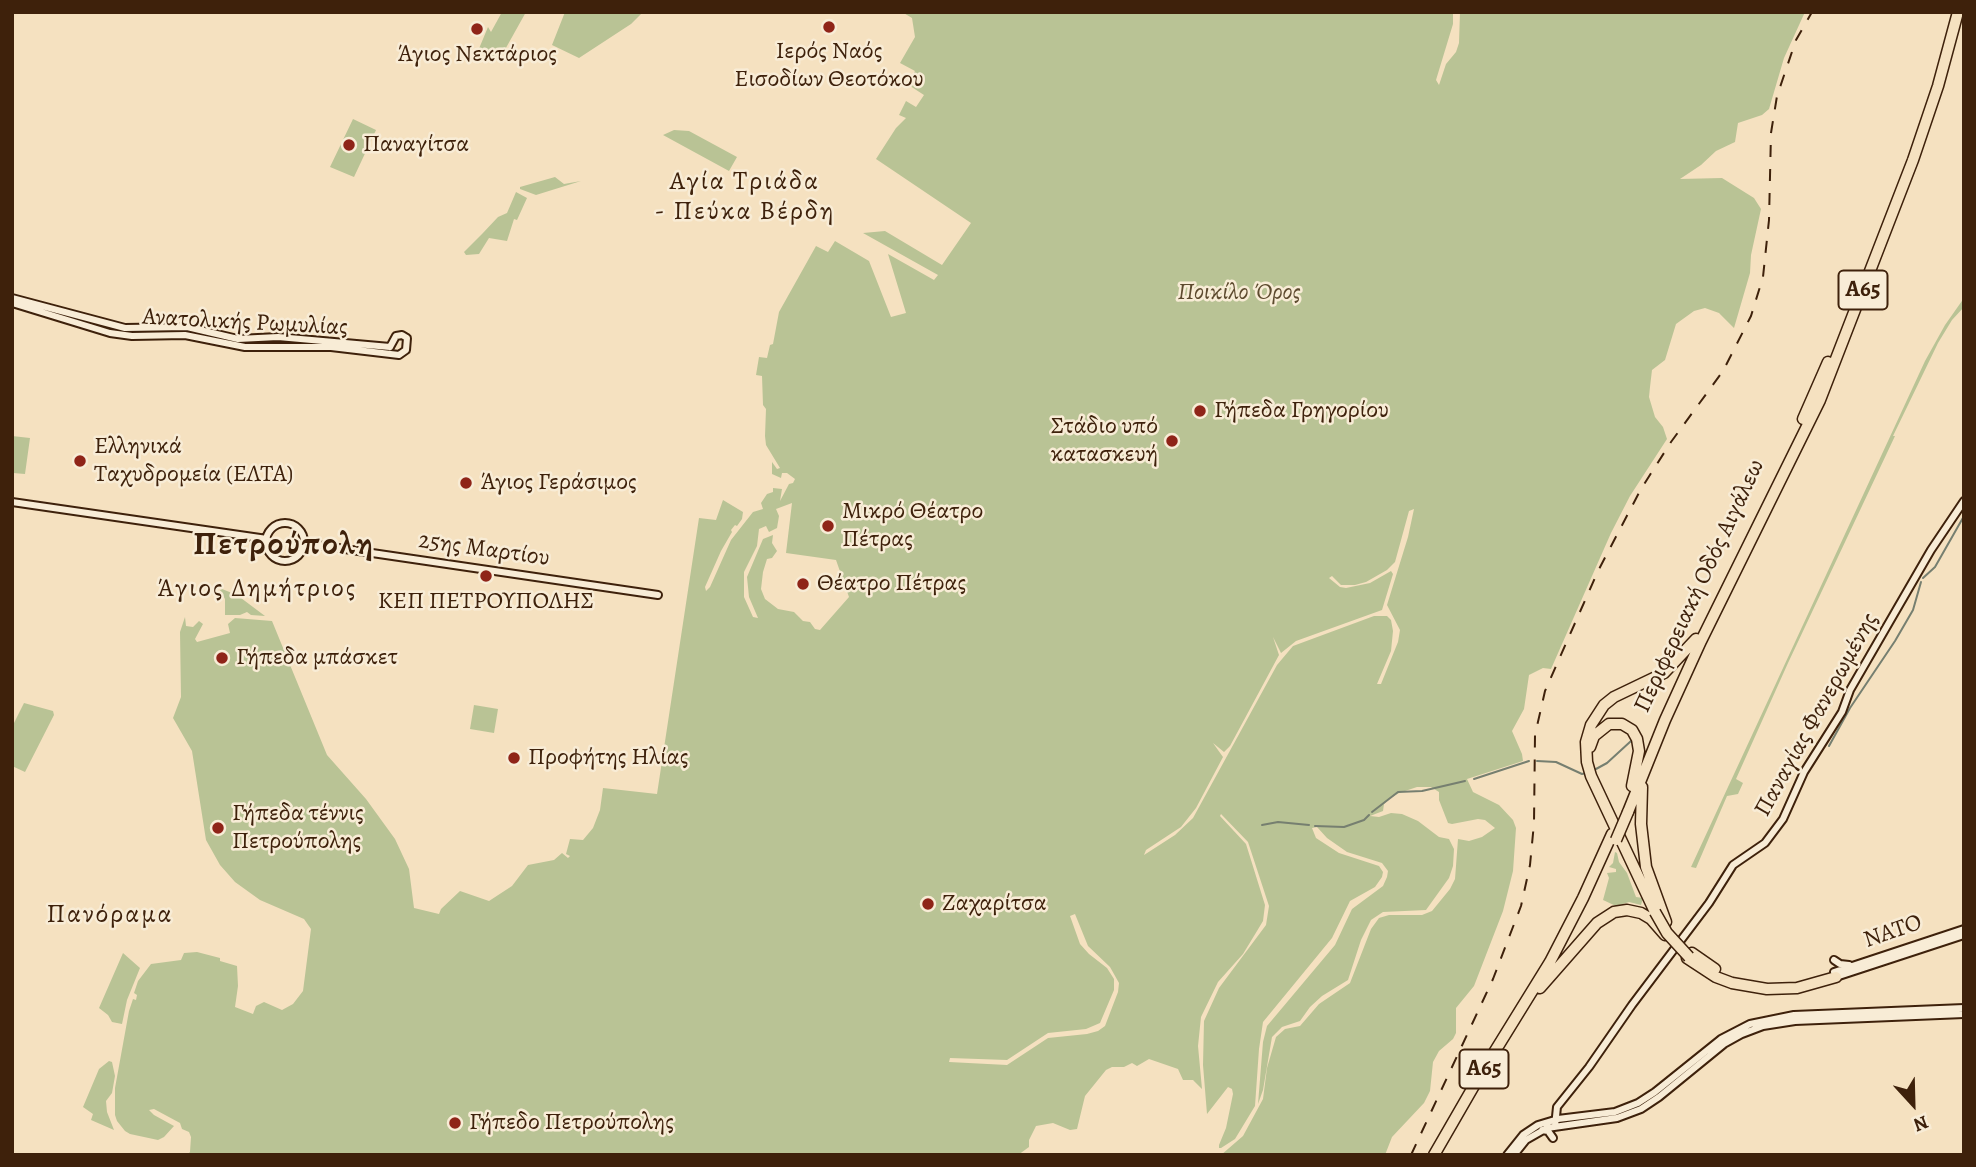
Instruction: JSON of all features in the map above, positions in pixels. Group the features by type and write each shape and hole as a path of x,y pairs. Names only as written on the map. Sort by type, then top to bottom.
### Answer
{"highway":[{"name":"Περιφερειακή Οδός Αιγάλεω","path":"1441,1155 1585,907 1696,652 1813,398 1910,151 1952,12"},
{"name":"Περιφερειακή Οδός Αιγάλεω","path":"1626,809 1632,786 1696,639 1820,400 1920,140 1958,12"},
{"path":"1696,639 1664,673 1614,697 1604,705 1591,725 1586,742 1591,776 1667,933 1705,970 1732,983 1767,989 1797,988 1835,974"},
{"path":"1632,786 1639,751 1634,734 1622,724 1609,724 1591,741 1592,765 1655,911 1666,922 1689,956 1727,975 1767,983 1796,982 1835,974"},
{"path":"1646,766 1641,799 1641,824 1655,911"},
{"name":"Περιφερειακή Οδός Αιγάλεω","path":"1434,1155 1550,962 1614,837"},
{"path":"1540,988 1602,918 1627,910 1641,913 1655,911"}],"main road":[{"name":"Ανατολικής Ρωμυλίας","path":"12,300 125,328 187,327 241,340 278,337 390,347 396,336 406,337 407,348 397,354 331,347 245,347 180,335 132,336 94,329 12,300"},
{"path":"390,347 397,354"},
{"name":"Παναγίας Φανερωμένης","path":"1539,1128 1589,1067 1709,903 1733,865 1765,843 1783,819 1804,772 1842,712 1850,690 1931,550 1964,501"},
{"path":"12,502 267,539"},
{"path":"288,523 299,529 304,543 298,555 282,560 270,553 267,539 274,527 288,523"},
{"name":"25ης Μαρτίου","path":"304,543 658,595"},
{"name":"ΝΑΤΟ","path":"1835,974 1854,965 1964,929"},
{"name":"ΝΑΤΟ","path":"1835,974 1964,935"},
{"path":"1834,960 1840,964 1854,965"},
{"path":"1507,1155 1523,1135 1539,1128 1574,1117 1615,1112 1638,1103 1721,1039 1740,1028 1761,1021 1794,1015 1964,1007"},
{"path":"1951,1014 1964,1019"},
{"path":"1556,1123 1617,1118 1641,1109 1724,1044 1763,1026 1795,1021 1964,1014"},
{"path":"1559,1104 1563,1114 1574,1117"},
{"path":"1556,1123 1559,1104"},
{"path":"1539,1128 1548,1131 1553,1138"},
{"path":"1514,1155 1539,1128"}],"green space":[{"path":"502,12 526,12 502,55 498,53 501,61 478,51 488,27 491,32"},
{"path":"565,12 643,12 631,24 579,58 552,45"},
{"name":"Ποικίλο Όρος","path":"902,12 1453,12 1453,24 1436,80 1439,85 1446,64 1456,52 1459,43 1460,12 1805,12 1784,58 1769,109 1762,115 1738,123 1735,142 1716,151 1680,179 1722,178 1754,198 1761,209 1750,273 1734,328 1719,313 1705,308 1694,311 1676,324 1665,360 1652,370 1649,397 1655,417 1663,427 1667,439 1630,496 1611,533 1551,669 1543,668 1529,675 1524,709 1512,731 1523,761 1467,779 1473,792 1499,805 1513,820 1516,828 1513,871 1503,911 1474,986 1456,1008 1456,1033 1439,1051 1433,1062 1430,1091 1424,1103 1392,1137 1385,1155 1221,1155 1243,1136 1263,1099 1267,1068 1276,1037 1285,1029 1300,1026 1319,1004 1350,983 1371,929 1379,918 1389,915 1422,915 1432,911 1455,879 1458,839 1469,841 1482,837 1495,828 1485,820 1478,819 1448,823 1439,800 1439,792 1431,787 1417,787 1399,793 1384,804 1383,811 1370,816 1402,814 1418,821 1439,837 1449,839 1454,849 1449,878 1426,910 1383,912 1371,920 1361,940 1348,980 1322,996 1300,1021 1282,1027 1272,1037 1258,1104 1263,1042 1267,1026 1335,945 1352,909 1383,886 1387,877 1388,871 1382,863 1347,852 1317,827 1312,828 1316,838 1339,853 1379,866 1383,872 1382,877 1375,887 1350,901 1332,938 1263,1022 1255,1106 1235,1139 1221,1148 1219,1145 1226,1128 1233,1094 1228,1087 1207,1114 1203,1065 1204,1021 1219,988 1266,925 1269,906 1248,842 1221,814 1246,844 1265,905 1263,921 1243,954 1218,982 1201,1017 1198,1046 1202,1089 1193,1080 1183,1080 1178,1069 1149,1059 1137,1066 1132,1063 1124,1067 1112,1067 1106,1070 1085,1096 1077,1129 1070,1130 1053,1123 1036,1126 1029,1140 1029,1147 1018,1155 187,1155 190,1152 189,1132 182,1129 180,1123 154,1109 149,1110 174,1126 164,1137 158,1140 125,1131 115,1115 115,1088 129,1011 137,995 134,993 138,981 151,964 181,960 184,953 197,952 220,958 220,961 237,966 235,1007 253,1014 256,1006 264,1002 282,1010 293,1004 303,991 311,929 304,919 260,900 235,882 220,865 206,840 192,751 173,718 181,697 180,632 185,617 186,626 193,627 199,621 203,624 195,639 197,642 230,633 228,624 235,618 272,621 327,755 366,799 395,839 409,869 414,908 439,914 460,891 489,901 512,886 528,865 554,860 562,853 568,858 570,856 566,854 570,839 583,840 593,828 600,810 603,788 657,794 699,518 716,520 723,500 743,512 742,519 731,530 721,551 705,587 706,591 731,540 753,512 763,509 761,503 767,494 773,492 773,488 782,489 780,501 789,484 795,479 787,473 782,473 781,478 772,474 772,462 777,469 780,468 766,445 762,376 756,375 759,357 767,358 770,345 773,344 779,312 816,246 828,252 835,241 869,261 891,317 906,313 888,254 934,280 938,275 863,233 885,231 942,265 971,223 876,159 896,128 906,118 899,115 906,101 916,107 924,95 907,84 915,71 900,63 915,37 912,18","holes":["792,503 786,553 836,560 849,597 820,630 815,629 810,622 803,621 794,612 778,609 765,599 761,589 763,572 767,559 772,558 777,551 772,543 773,535 763,539 747,577 749,597 758,618 753,617 744,597 744,572 757,546 759,529 766,526 769,532 777,528 779,516 776,509","1414,509 1387,605 1400,630 1381,684 1377,684 1391,651 1393,631 1391,620 1387,616 1374,616 1293,646 1277,665 1193,818 1175,835 1144,855 1146,850 1181,827 1196,808 1223,757 1213,743 1224,752 1230,746 1279,655 1273,637 1281,653 1296,641 1382,610 1393,574 1391,571 1370,583 1346,588 1340,587 1329,578 1332,576 1341,585 1355,585 1387,570 1395,562 1409,511","1075,914 1088,946 1110,967 1119,983 1105,1026 1087,1034 1048,1038 1007,1065 949,1062 950,1058 1007,1060 1048,1033 1086,1029 1100,1023 1114,990 1114,979 1107,968 1080,944 1070,916"]},
{"path":"353,119 376,130 354,177 330,167"},
{"path":"674,130 689,131 737,157 729,171 663,135"},
{"path":"555,177 564,184 581,181 536,195 520,189 520,187"},
{"path":"516,192 527,198 517,220 514,219 507,241 489,238 479,254 466,255 464,252 498,217 507,213"},
{"path":"1964,298 1964,307 1952,320 1938,343 1893,436 1788,663 1736,779 1743,783 1738,794 1727,796 1696,868 1691,867 1925,361"},
{"path":"12,436 30,438 25,474 13,473 12,480"},
{"path":"220,590 237,595 265,616 247,612 225,615 225,599"},
{"path":"24,703 53,711 54,715 25,772 12,766 12,727"},
{"path":"474,705 498,709 494,733 470,729"},
{"path":"1615,852 1636,897 1643,898 1641,905 1629,902 1616,906 1603,900 1609,878 1607,873 1616,872 1616,869 1609,867 1613,863"},
{"path":"123,953 140,968 127,1000 122,1024 112,1022 99,1008"},
{"path":"109,1061 112,1062 115,1076 112,1093 106,1101 114,1130 91,1120 93,1114 83,1107 99,1069"}],"waterway":[{"path":"1923,578 1935,567 1964,516"},
{"path":"1829,746 1850,708 1913,610 1921,582"},
{"path":"1596,769 1607,763 1631,741"},
{"path":"1474,779 1529,761"},
{"path":"1537,761 1556,762 1582,774 1586,773"},
{"path":"1372,812 1398,792 1422,791 1465,781"},
{"path":"1315,826 1344,827 1364,820 1369,815"},
{"path":"1262,825 1278,822 1309,825"}],"railway":[{"path":"1411,1155 1493,979 1521,906 1530,865 1534,823 1535,735 1545,691 1598,571 1641,489 1671,442 1723,371 1751,316 1763,277 1769,220 1771,133 1777,96 1796,40 1812,12"}],"place":[{"name":"Ιερός Ναός Εισοδίων Θεοτόκου","path":"829,27"},
{"name":"Άγιος Νεκτάριος","path":"477,29"},
{"name":"Παναγίτσα","path":"349,145"},
{"name":"Γήπεδα Γρηγορίου","path":"1200,411"},
{"name":"Στάδιο υπό κατασκευή","path":"1172,441"},
{"name":"Ελληνικά Ταχυδρομεία (ΕΛΤΑ)","path":"80,461"},
{"name":"Άγιος Γεράσιμος","path":"466,483"},
{"name":"Μικρό Θέατρο Πέτρας","path":"828,526"},
{"name":"ΚΕΠ ΠΕΤΡΟΥΠΟΛΗΣ","path":"486,576"},
{"name":"Θέατρο Πέτρας","path":"803,584"},
{"name":"Γήπεδα μπάσκετ","path":"222,658"},
{"name":"Προφήτης Ηλίας","path":"514,758"},
{"name":"Γήπεδα τέννις Πετρούπολης","path":"218,828"},
{"name":"Ζαχαρίτσα","path":"928,904"},
{"name":"Γήπεδο Πετρούπολης","path":"455,1123"}],"district":[{"name":"Αγία Τριάδα - Πεύκα Βέρδη","path":"745,198"},
{"name":"Πετρούπολη","path":"284,546"},
{"name":"Άγιος Δημήτριος","path":"257,590"},
{"name":"Πανόραμα","path":"110,916"}]}
